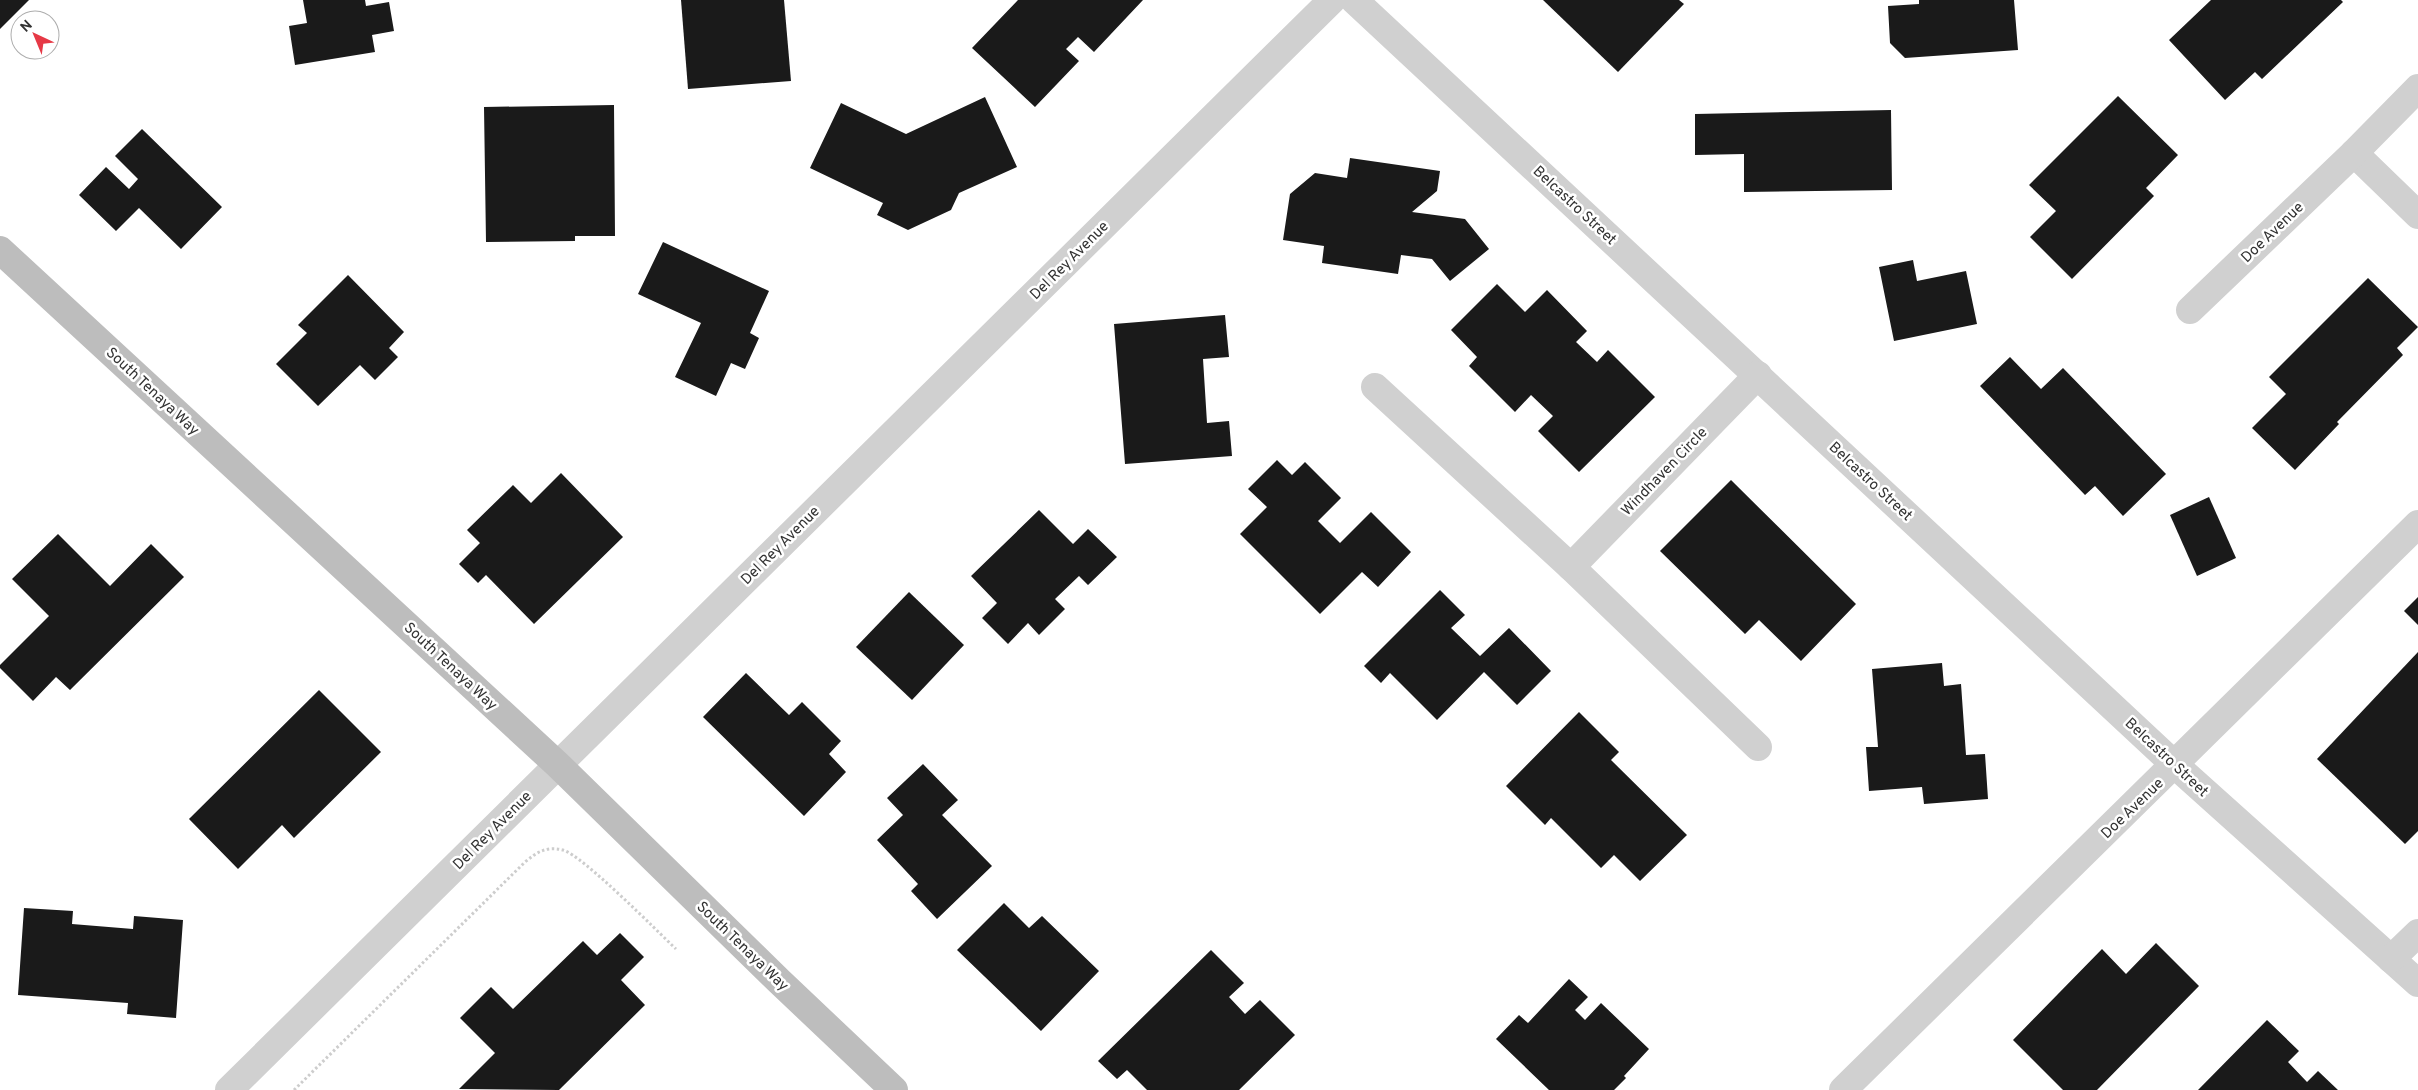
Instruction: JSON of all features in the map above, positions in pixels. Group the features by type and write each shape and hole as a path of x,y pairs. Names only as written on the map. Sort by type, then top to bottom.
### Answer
{"street":[{"name":"Del Rey Avenue","path":"229,1090 1332,0"},
{"name":"Belcastro Street","path":"1354,0 2175,765 2418,983"},
{"name":"Doe Avenue","path":"2190,310 2354,153 2418,88"},
{"path":"2354,153 2418,215"},
{"name":"South Tenaya Way","path":"0,250 558,765 779,981 894,1090"},
{"name":"Windhaven Circle","path":"1571,567 1758,375"},
{"path":"1375,387 1571,567 1758,747"},
{"name":"Doe Avenue","path":"1843,1090 2418,524"},
{"path":"2391,958 2418,933"}],"path":[{"path":"294,1090 525,862 541,849 564,850 591,870 676,949"}],"building":[{"path":"0,0 29,0 19,10 10,10 10,19 0,29"},
{"path":"303,0 365,0 366,6 389,2 394,31 372,35 375,52 295,65 289,26 307,23"},
{"path":"681,0 784,0 791,81 688,89"},
{"path":"1018,0 1143,0 1094,52 1078,37 1066,49 1079,61 1035,107 972,48"},
{"path":"1543,0 1679,0 1684,4 1618,72"},
{"path":"1919,0 2014,0 2018,50 1905,58 1890,43 1888,6 1919,4"},
{"path":"2211,0 2341,0 2343,2 2262,79 2255,72 2225,100 2169,40"},
{"path":"2118,96 2178,155 2146,188 2154,196 2072,279 2030,237 2056,211 2029,185"},
{"path":"985,97 1017,167 959,193 951,210 908,230 877,215 883,203 810,168 841,103 906,134"},
{"path":"614,105 615,236 575,236 575,241 486,242 484,107"},
{"path":"1891,110 1892,190 1744,192 1744,154 1695,155 1695,114"},
{"path":"142,129 222,207 181,249 139,208 116,231 79,195 106,167 129,189 138,179 115,156"},
{"path":"1350,158 1440,171 1437,191 1412,212 1465,219 1489,249 1450,281 1432,259 1401,255 1398,274 1322,263 1324,246 1283,240 1290,194 1315,173 1347,178"},
{"path":"663,242 769,291 750,333 759,338 745,369 731,363 716,396 675,377 701,323 638,294"},
{"path":"1913,260 1917,281 1966,271 1977,324 1894,341 1879,267"},
{"path":"348,275 404,332 389,348 398,357 375,380 360,365 318,406 276,364 307,333 298,325"},
{"path":"2368,278 2418,327 2397,348 2403,355 2337,422 2339,424 2295,470 2252,428 2286,394 2269,377"},
{"path":"1497,284 1525,312 1547,290 1587,331 1576,342 1597,362 1608,350 1655,397 1579,472 1538,431 1553,416 1531,395 1515,412 1469,366 1477,357 1451,330"},
{"path":"1225,315 1229,357 1203,359 1207,423 1229,421 1232,456 1125,464 1114,324"},
{"path":"2010,357 2041,389 2063,368 2166,474 2123,516 2095,486 2085,495 1980,386"},
{"path":"1277,460 1292,475 1305,462 1341,498 1318,521 1340,543 1371,512 1411,552 1378,587 1362,572 1320,614 1240,534 1267,507 1248,489"},
{"path":"561,473 623,537 534,624 486,575 478,583 459,564 480,543 467,530 513,485 531,503"},
{"path":"1731,480 1856,604 1801,661 1759,620 1745,634 1660,551"},
{"path":"2209,497 2236,558 2197,576 2170,515"},
{"path":"1039,510 1073,544 1088,529 1117,557 1088,585 1079,576 1055,599 1065,609 1039,635 1028,623 1008,644 982,618 997,603 971,576"},
{"path":"58,534 110,586 151,544 184,577 70,690 56,677 33,701 0,668 0,665 49,616 12,579"},
{"path":"1440,590 1465,615 1451,628 1480,656 1509,628 1551,671 1517,705 1484,672 1437,720 1390,673 1381,683 1364,666"},
{"path":"909,592 964,645 912,700 856,647"},
{"path":"2418,597 2418,625 2404,611"},
{"path":"2418,652 2418,831 2405,844 2317,759"},
{"path":"1942,663 1944,686 1961,684 1966,755 1985,754 1988,799 1924,804 1922,787 1869,791 1866,747 1878,747 1872,669"},
{"path":"746,673 789,715 802,702 841,741 829,754 846,772 804,816 703,717"},
{"path":"319,690 381,752 294,838 282,825 238,869 189,819"},
{"path":"1579,712 1619,752 1611,760 1687,835 1640,881 1614,855 1601,868 1551,818 1545,825 1506,786"},
{"path":"923,764 958,800 942,815 992,866 937,919 911,891 918,884 877,840 903,815 887,798"},
{"path":"1004,903 1029,928 1042,916 1099,971 1041,1031 957,950"},
{"path":"24,908 73,911 72,924 133,929 134,916 183,920 176,1018 127,1014 128,1003 18,995"},
{"path":"620,933 644,957 621,980 645,1005 559,1090 459,1089 495,1053 460,1018 491,987 513,1009 583,941 597,955"},
{"path":"2156,943 2199,986 2097,1090 2063,1090 2013,1040 2102,949 2126,974"},
{"path":"1211,950 1244,983 1229,997 1245,1014 1260,1000 1295,1035 1239,1090 1147,1090 1127,1070 1117,1079 1098,1061"},
{"path":"1569,979 1588,997 1575,1010 1585,1020 1601,1003 1649,1049 1614,1090 1549,1090 1496,1039 1519,1015 1528,1023"},
{"path":"2267,1020 2299,1051 2288,1062 2307,1082 2318,1071 2338,1090 2198,1090"}]}
